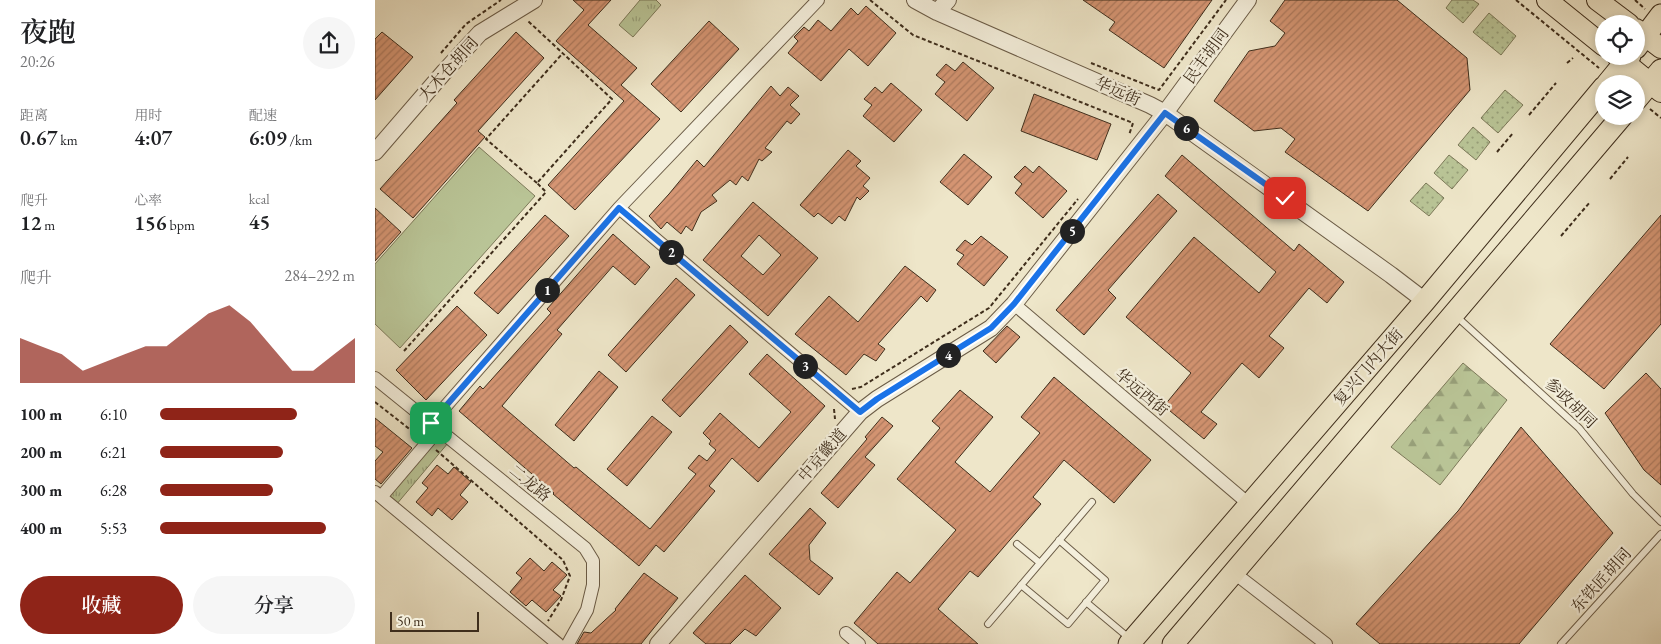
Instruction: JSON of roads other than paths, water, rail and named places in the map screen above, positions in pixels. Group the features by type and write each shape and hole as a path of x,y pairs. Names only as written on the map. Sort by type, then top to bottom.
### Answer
{"highway":[{"name":"复兴门内大街","path":"1645,36 1661,15"},
{"name":"复兴门内大街","path":"1131,642 1425,301 1622,65"},
{"path":"1645,92 1657,82"},
{"name":"复兴门内大街","path":"1173,644 1614,125"}],"main road":[{"path":"1547,0 1595,39"},
{"path":"1597,0 1617,15"},
{"path":"1635,65 1657,82"}],"street":[{"name":"大木仓胡同","path":"375,152 480,33 534,0"},
{"path":"558,644 378,494 427,443 435,426 619,208 818,0"},
{"name":"华远街","path":"915,0 943,6 1165,113 1425,301"},
{"name":"民丰胡同","path":"1165,113 1248,0"},
{"name":"中京畿道","path":"658,644 860,412 884,394 991,328 1014,304 1165,113"},
{"path":"619,208 860,412"},
{"name":"华远西街","path":"1014,304 1250,505"},
{"name":"二龙路","path":"375,378 585,548 593,561 593,585 587,610 568,644"},
{"path":"1233,572 1326,644"},
{"path":"846,633 859,644"}],"lane":[{"name":"参政胡同","path":"1453,313 1579,428 1633,494 1661,522"},
{"path":"988,624 1092,502"},
{"name":"东铁匠胡同","path":"1561,644 1661,534"},
{"path":"1021,585 1068,624 1105,580 1059,540"},
{"path":"1017,544 1040,563"},
{"path":"1086,602 1131,642"}]}
